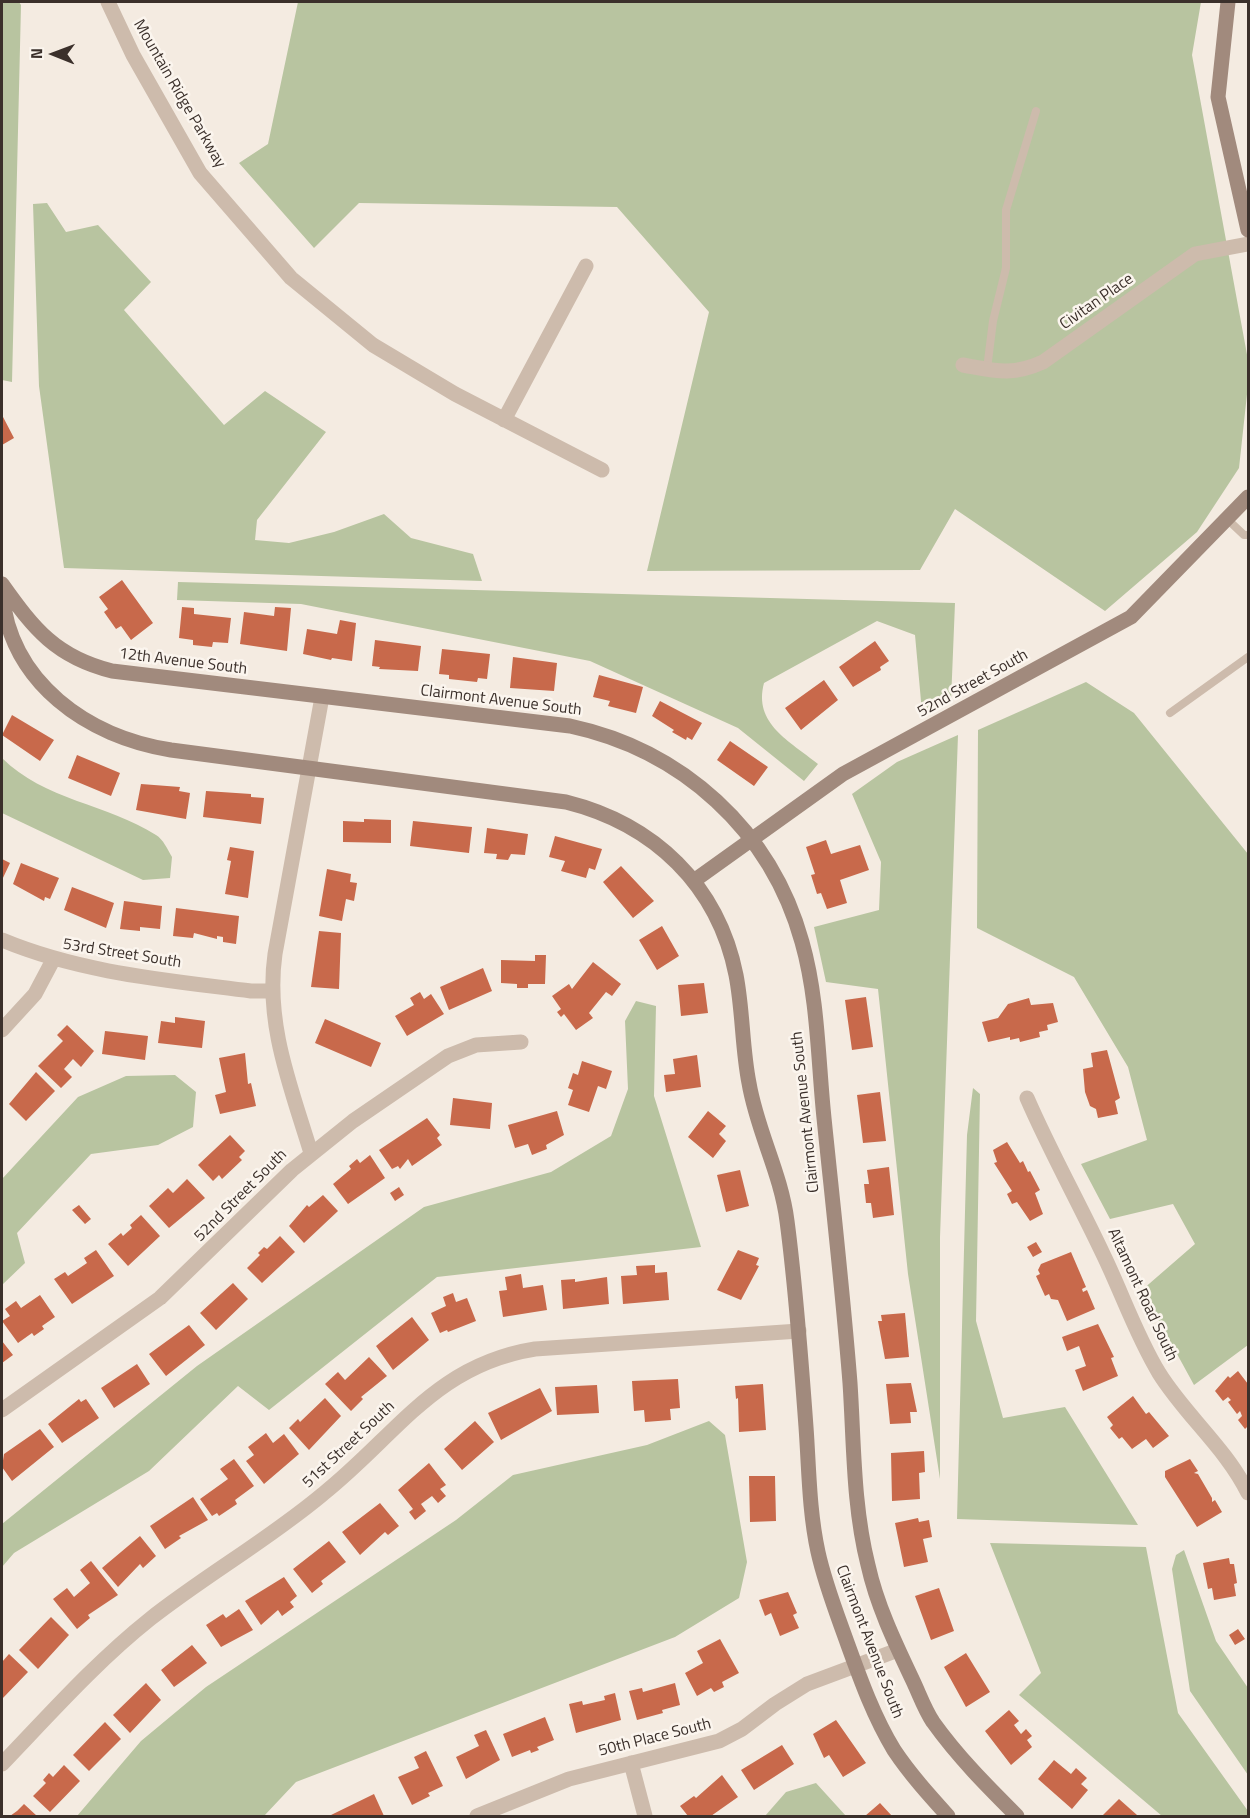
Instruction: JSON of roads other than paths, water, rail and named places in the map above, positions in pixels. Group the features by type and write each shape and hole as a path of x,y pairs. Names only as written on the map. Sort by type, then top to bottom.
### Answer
{"street":[{"name":"Mountain Ridge Parkway","path":"108,2 133,55 200,173 291,278 373,345 455,394 602,470"},
{"path":"1228,2 1218,97 1248,230"},
{"name":"Civitan Place","path":"963,365 1002,373 1023,371 1043,362 1195,254 1248,244"},
{"path":"504,420 586,266"},
{"name":"52nd Street South","path":"695,880 843,774 1131,617 1248,497"},
{"name":"12th Avenue South","path":"2,584 26,618 49,642 94,667 322,697"},
{"path":"2,593 10,633 30,670 54,697 86,722 149,747 308,769"},
{"path":"311,1153 280,1051 271,991 275,954 322,697"},
{"name":"Clairmont Avenue South","path":"322,697 570,726 618,739 663,760 702,787 752,839 786,898 808,968 845,1328 860,1525 871,1578 898,1650 931,1719 967,1766 1017,1816"},
{"name":"Clairmont Avenue South","path":"308,769 566,802 587,807 646,835 680,863 695,880 717,917 734,966 749,1086 786,1211 799,1331 811,1500 817,1549 830,1596 873,1710 894,1750 948,1816"},
{"path":"2,940 53,960"},
{"name":"53rd Street South","path":"2,1030 35,994 53,960 98,970 251,992 271,991"},
{"name":"52nd Street South","path":"2,1410 160,1298 311,1153 447,1056 483,1043 521,1042"},
{"name":"Altamont Road South","path":"1027,1098 1060,1171 1112,1273 1148,1354 1178,1400 1236,1471 1248,1493"},
{"name":"51st Street South","path":"2,1764 126,1639 170,1604 268,1537 325,1493 429,1395 464,1371 499,1357 536,1349 799,1331"},
{"name":"50th Place South","path":"477,1816 561,1782 718,1742 742,1729 792,1692 898,1650"},
{"path":"631,1763 645,1816"}],"lane":[{"path":"987,369 993,321 1006,268 1006,210 1036,111"},
{"path":"1227,519 1248,536"},
{"path":"1170,713 1248,657"}]}
